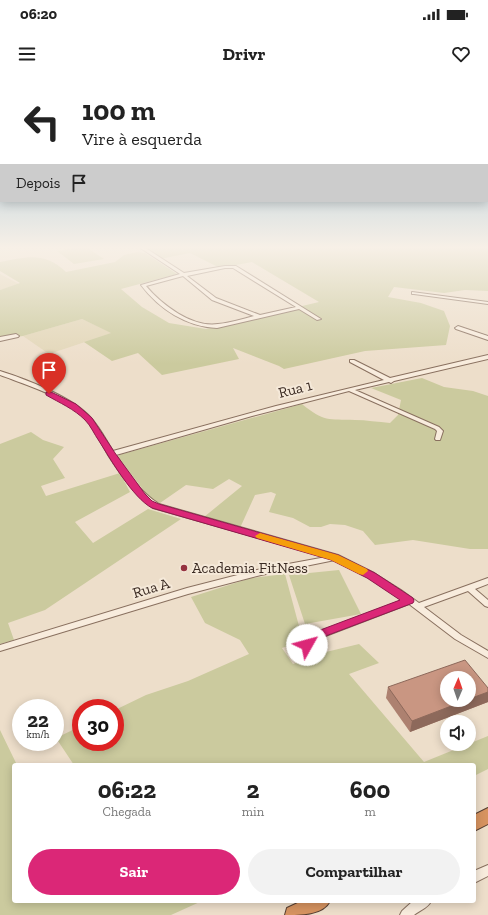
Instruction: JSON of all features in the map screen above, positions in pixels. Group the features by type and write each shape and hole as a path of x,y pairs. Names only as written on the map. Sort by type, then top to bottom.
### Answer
{"highway":[{"path":"476,822 488,816"},
{"path":"294,915 317,903"}],"street":[{"path":"144,286 171,311 204,325 217,326 300,307"},
{"path":"197,286 214,299 259,316"},
{"path":"265,286 319,319"},
{"path":"414,294 488,303"},
{"path":"458,328 488,338"},
{"path":"0,339 16,336"},
{"name":"Rua 1","path":"111,454 242,416 349,389 391,381 488,357"},
{"path":"352,361 391,381"},
{"path":"0,373 59,399 82,412 141,496 149,503 335,557 371,575 458,637 488,655"},
{"path":"349,389 439,429 440,433 438,439"},
{"name":"Rua A","path":"0,648 187,591 261,572 335,557"},
{"path":"417,607 488,581"},
{"path":"469,588 488,604"},
{"path":"319,635 409,601"},
{"path":"476,876 488,870"},
{"path":"406,915 414,907 421,903"}],"shaded area":[{"path":"0,286 13,286 0,290"},
{"path":"82,319 112,333 49,354 23,336"}],"green space":[{"path":"12,286 132,286 121,289 142,307 169,323 206,329 319,302 292,286 488,286 488,291 465,290 444,293 394,287 388,297 421,303 444,311 450,326 446,345 365,351 284,369 233,348 239,359 162,375 138,353 112,361 84,342 111,333 82,319 23,336 0,339 0,290"},
{"path":"422,378 444,387 473,391 488,396 488,549 470,549 413,540 375,545 363,531 345,525 330,524 321,527 310,527 293,518 269,512 276,494 271,492 255,495 240,528 204,517 242,486 229,479 213,489 186,485 160,503 151,500 118,457 119,455 302,404 321,417 338,420 363,420 390,423 398,415 401,400 371,388"},
{"path":"31,432 43,440 64,447 53,459 65,478 41,486 46,496 120,473 130,492 75,522 93,543 148,509 181,519 45,610 8,623 14,640 0,644 0,444"},
{"path":"339,570 361,614 305,624 289,575"},
{"path":"285,574 303,641 282,648 293,664 326,652 359,644 379,663 349,674 424,762 451,751 476,751 476,741 488,736 488,769 476,775 476,763 73,763 64,750 64,734 72,730 72,751 124,751 124,706 146,695 188,681 249,654 240,640 205,623 191,597 251,578"},
{"path":"0,730 16,763 12,763 12,903 198,903 171,915 0,915"}],"building":[{"path":"465,660 474,671 440,671 440,707 449,707 412,721 388,687"},
{"path":"476,673 488,688 488,692 476,696"}],"slow traffic":[{"path":"260,536 335,557 363,571"}],"place":[{"name":"Academia FitNess","path":"184,568"}],"route":[{"path":"49,394 82,412 141,496 149,503 231,529 335,557 371,575 398,592 409,601 308,639 306,640 307,645"}]}
